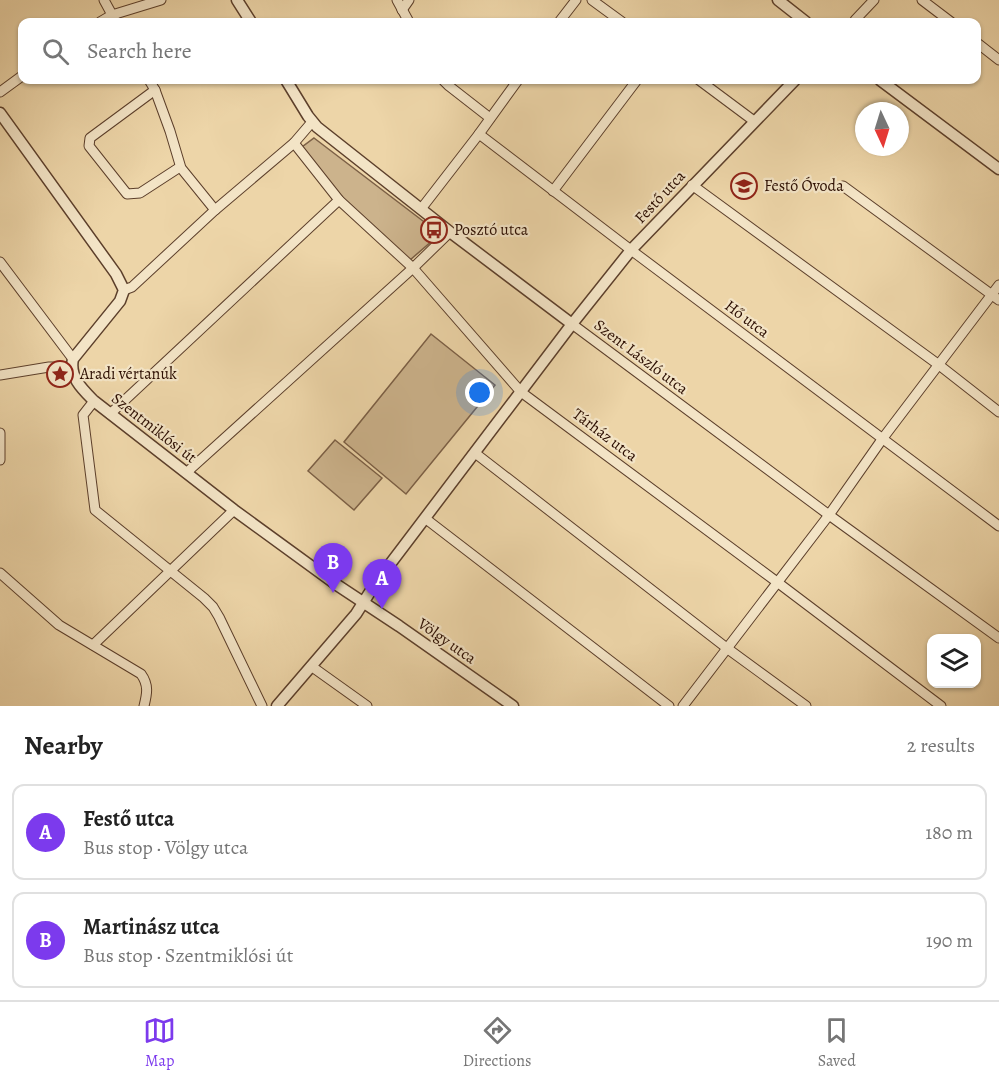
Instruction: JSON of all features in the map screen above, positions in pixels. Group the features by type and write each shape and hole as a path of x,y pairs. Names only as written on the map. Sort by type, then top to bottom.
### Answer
{"street":[{"path":"104,0 113,18"},
{"path":"116,18 161,0"},
{"path":"237,0 248,18"},
{"path":"397,0 407,18"},
{"path":"402,10 409,0"},
{"path":"562,18 576,0"},
{"path":"592,0 617,18"},
{"path":"778,0 801,18"},
{"path":"857,18 874,0"},
{"path":"922,0 946,18"},
{"path":"981,46 999,60"},
{"path":"0,92 18,79"},
{"path":"151,84 170,131 180,166 215,210"},
{"name":"Szent László utca","path":"288,84 312,122 450,232 829,515 999,638"},
{"path":"447,84 490,118"},
{"path":"421,209 515,84"},
{"path":"553,191 634,84"},
{"path":"704,84 754,121"},
{"name":"Festő utca","path":"277,706 356,614 375,584 572,324 631,250 791,84"},
{"path":"885,84 999,169"},
{"path":"155,90 90,138 89,146 127,194 140,193 180,166"},
{"path":"0,114 116,274 124,291"},
{"path":"0,375 72,363 120,301 124,291 132,287 215,210 294,143 312,122"},
{"name":"Hő utca","path":"478,134 999,526"},
{"name":"Tárház utca","path":"294,143 339,200 412,268 521,392 941,706"},
{"path":"692,185 939,365 999,412"},
{"path":"843,186 995,297"},
{"path":"110,414 339,200"},
{"path":"186,472 450,232"},
{"path":"0,262 72,363"},
{"path":"683,706 829,515 882,438 995,297 999,285"},
{"name":"Szentmiklósi út","path":"72,363 76,381 94,401 234,510 363,602"},
{"path":"94,401 83,415 95,510 213,607 262,706"},
{"path":"0,433 0,460"},
{"path":"475,453 728,649 806,706"},
{"path":"93,645 234,510"},
{"path":"426,519 669,706"},
{"path":"0,573 59,626 141,674 146,681 148,692 144,706"},
{"name":"Völgy utca","path":"363,602 513,706"},
{"path":"311,666 367,706"}],"shaded area":[{"path":"314,138 440,234 410,260 342,200 302,147"},
{"path":"431,334 495,385 406,494 344,442"},
{"path":"335,440 382,478 354,510 308,471"}],"place":[{"name":"Festő Óvoda","path":"744,186"},
{"name":"Posztó utca","path":"434,230"},
{"name":"Aradi vértanúk","path":"60,374"},
{"name":"Martinász utca","path":"333,593"},
{"name":"Festő utca","path":"382,609"}]}
